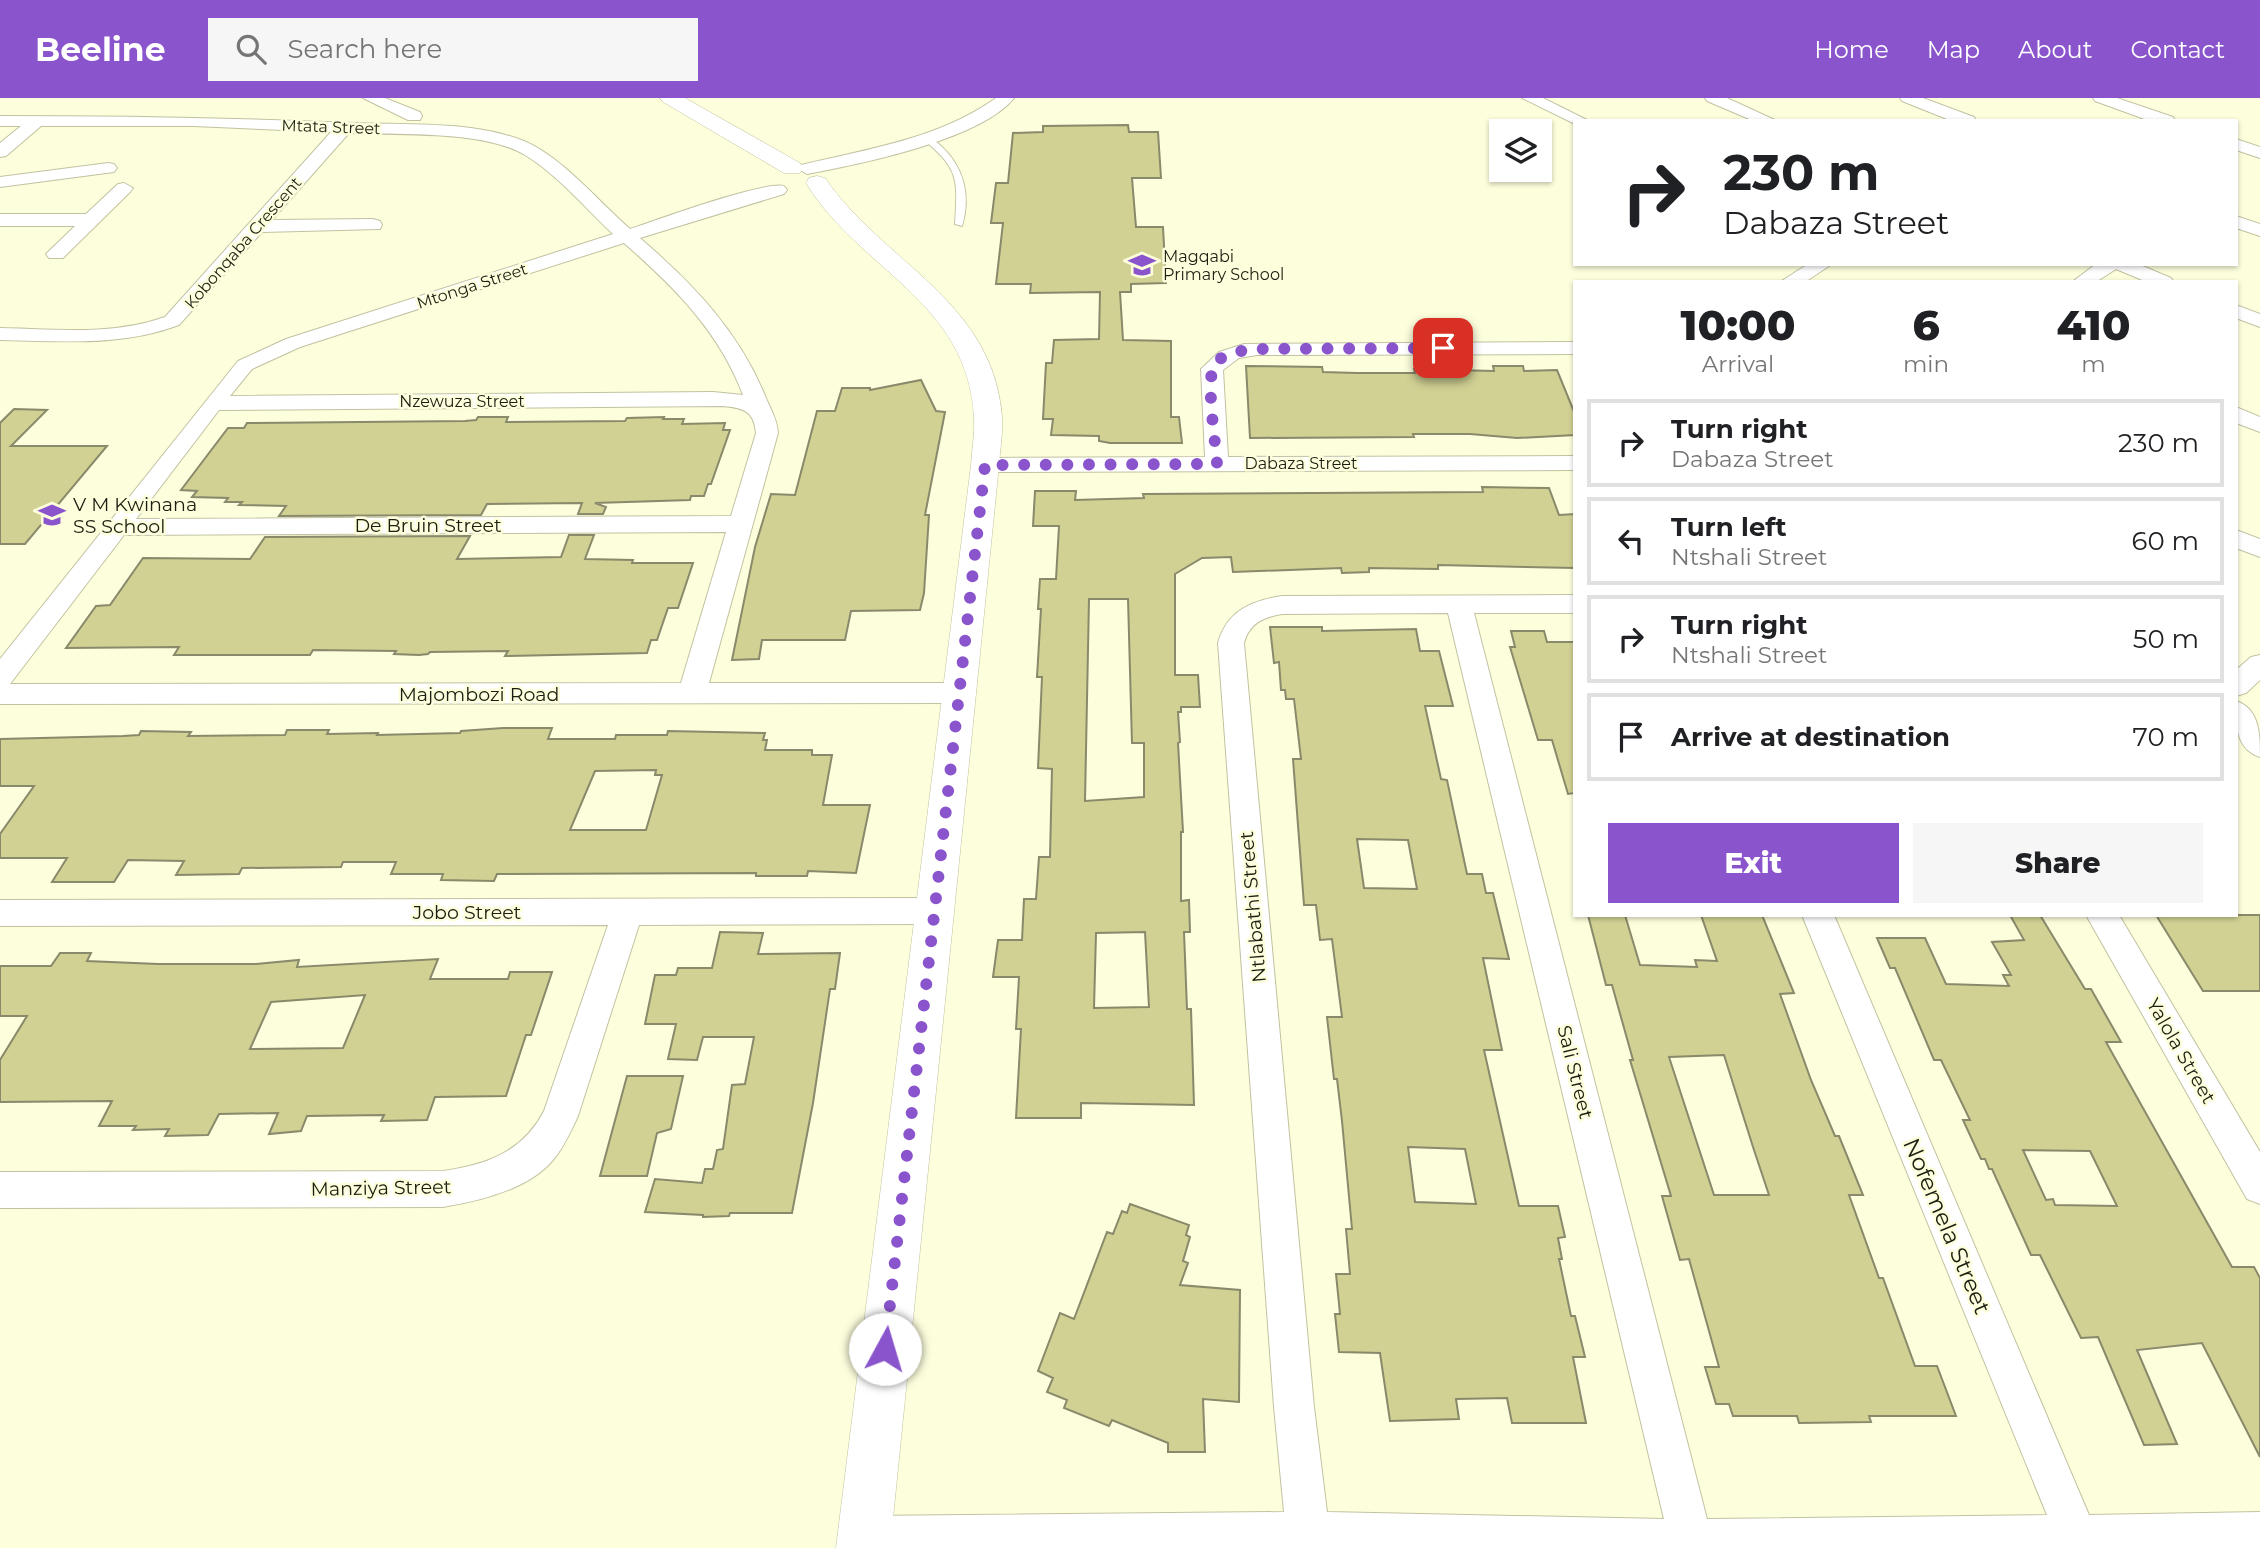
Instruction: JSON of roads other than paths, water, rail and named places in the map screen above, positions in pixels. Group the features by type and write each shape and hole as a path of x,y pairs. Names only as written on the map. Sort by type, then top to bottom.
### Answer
{"street":[{"path":"371,98 414,116"},
{"path":"670,98 718,127 809,175 824,197 853,229 931,293 956,324 972,354 984,390 988,419 985,465 863,1543 1329,1538 1691,1541 2260,1534"},
{"path":"809,175 926,137 984,114 1006,98"},
{"path":"1530,98 1577,119"},
{"path":"1713,98 1764,119"},
{"path":"1908,98 1963,119"},
{"path":"2101,98 2161,119"},
{"name":"Mtata Street","path":"0,121 154,120 454,133 518,145 547,164 700,303 734,349 750,381 759,408"},
{"path":"0,152 37,121"},
{"path":"718,127 731,142 761,165 777,186 827,217 853,229"},
{"name":"Kobonqaba Crescent","path":"0,334 115,334 160,326 182,313 344,128"},
{"path":"2238,145 2260,152"},
{"path":"0,168 76,167"},
{"path":"0,182 108,168"},
{"path":"777,186 807,189 809,175"},
{"name":"Mtonga Street","path":"214,403 245,365 274,350 777,186"},
{"path":"56,254 124,188"},
{"path":"0,220 90,220"},
{"path":"0,231 49,220"},
{"path":"2238,222 2260,230"},
{"path":"258,226 373,225"},
{"path":"1794,280 1819,266"},
{"path":"2085,280 2107,266"},
{"path":"2126,266 2159,280"},
{"path":"2238,312 2260,321"},
{"path":"1217,464 1210,377 1216,362 1235,353 1270,349 1573,348"},
{"name":"Nzewuza Street","path":"214,403 713,400 744,402 759,408"},
{"path":"0,678 214,403"},
{"path":"692,694 767,433 767,419 759,408"},
{"path":"2238,415 2260,425"},
{"name":"Dabaza Street","path":"985,465 1573,463"},
{"name":"De Bruin Street","path":"116,527 740,524"},
{"path":"2238,539 2260,550"},
{"name":"Sali Street","path":"1459,604 1691,1541"},
{"name":"Ntlabathi Street","path":"1329,1538 1293,1393 1231,643 1233,634 1237,625 1247,616 1269,607 1573,604"},
{"path":"2238,684 2260,664"},
{"name":"Majombozi Road","path":"0,694 958,693"},
{"path":"2238,714 2260,746"},
{"name":"Manziya Street","path":"0,1190 443,1189 494,1179 516,1168 539,1150 560,1116 628,911"},
{"name":"Jobo Street","path":"0,914 933,911"},
{"name":"Nofemela Street","path":"1819,917 2077,1537"},
{"name":"Yalola Street","path":"2103,917 2260,1186"}],"lane":[{"path":"926,137 951,159 961,174 959,224"}],"place":[{"name":"Magqabi Primary School","path":"1142,265"},
{"name":"V M Kwinana SS School","path":"52,515"}]}
